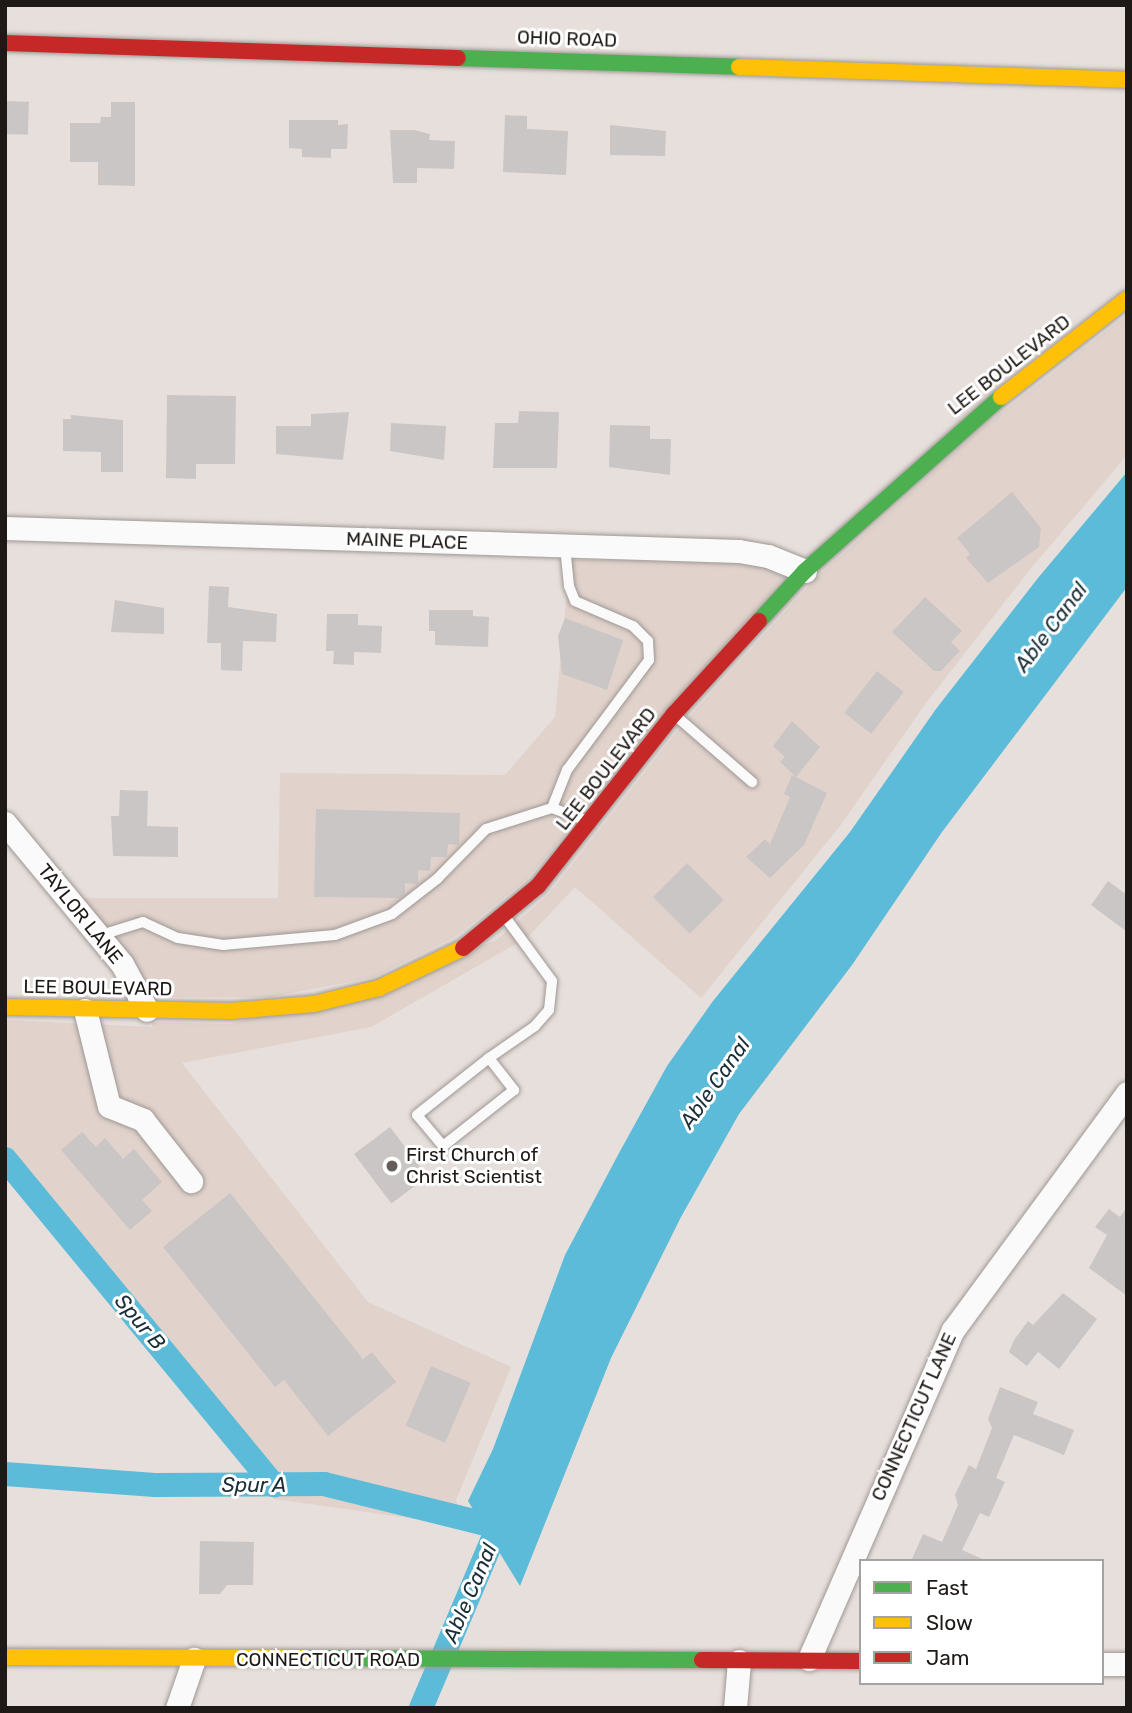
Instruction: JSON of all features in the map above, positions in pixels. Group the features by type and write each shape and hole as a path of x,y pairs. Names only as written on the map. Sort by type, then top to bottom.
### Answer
{"street":[{"name":"OHIO ROAD","path":"5,43 1127,80"},
{"name":"LEE BOULEVARD","path":"5,1007 85,1010 272,1009 349,997 404,979 464,947 505,917 538,887 674,714 805,571 972,420 1127,299"},
{"name":"MAINE PLACE","path":"5,528 739,551 768,556 805,571"},
{"name":"TAYLOR LANE","path":"5,823 122,964 147,1010"},
{"path":"85,1010 109,1106 143,1120 191,1181"},
{"name":"CONNECTICUT LANE","path":"810,1659 953,1330 1127,1093"},
{"name":"CONNECTICUT ROAD","path":"5,1657 346,1662 520,1658 859,1661"},
{"path":"177,1708 194,1659"},
{"path":"735,1708 739,1661"},
{"path":"1104,1664 1127,1664"}],"lane":[{"path":"98,936 143,922 178,938 223,946 286,942 356,930 392,914 436,879 486,829 523,821 552,808 567,770 649,660 649,641 633,626 575,601 569,586 565,546"},
{"path":"674,714 752,782"},
{"path":"552,808 590,823"},
{"path":"489,1058 514,1090 443,1146 417,1115 489,1058 535,1026 549,1010 552,981 538,958 505,917"}],"shaded area":[{"path":"1127,315 1127,455 1028,572 926,703 840,826 701,998 575,887 528,937 371,1027 182,1063 368,1302 511,1367 456,1500 466,1526 274,1499 132,1326 5,1160 5,1020 153,1027 151,1022 231,1024 495,941 549,894 683,724 815,579 981,429"},
{"path":"570,560 798,560 527,879 456,936 374,977 271,997 134,997 67,898 278,898 280,773 505,775 555,717"}],"water":[{"path":"1127,472 1127,587 942,832 852,965 739,1114 681,1217 611,1358 520,1586 468,1501 493,1449 565,1255 619,1153 667,1066 713,1001 850,832 936,709 1038,578"}],"building":[{"path":"5,101 29,102 28,135 5,134"},
{"path":"111,102 135,102 135,186 98,185 98,162 70,162 70,123 100,123 101,117 111,117"},
{"path":"505,115 527,116 527,129 568,131 566,175 503,172"},
{"path":"289,120 338,120 338,125 348,124 347,149 331,149 331,158 302,157 302,149 289,148"},
{"path":"610,125 666,131 665,156 610,155"},
{"path":"390,130 414,130 430,134 429,140 455,141 454,169 417,168 417,183 393,183"},
{"path":"167,395 236,396 235,464 196,464 196,479 166,478"},
{"path":"519,411 559,412 557,468 493,468 495,423 518,423"},
{"path":"349,412 343,460 276,454 276,426 311,426 311,414"},
{"path":"71,415 123,420 123,472 101,472 101,452 63,451 63,419 71,419"},
{"path":"391,423 446,426 444,460 390,451"},
{"path":"610,425 650,426 650,439 671,439 670,475 609,467"},
{"path":"1012,492 1041,528 1039,547 988,583 966,558 970,554 957,538"},
{"path":"209,586 229,587 228,607 277,614 276,642 243,641 242,671 221,670 221,643 207,643"},
{"path":"925,597 962,631 951,642 960,651 941,671 934,671 892,632"},
{"path":"115,600 164,608 164,634 111,632"},
{"path":"429,610 473,610 473,616 489,617 488,647 435,645 435,631 429,631"},
{"path":"327,614 358,614 358,625 382,626 381,653 354,652 354,665 333,664 334,651 326,651"},
{"path":"565,618 623,640 607,690 562,674 558,636"},
{"path":"877,671 904,692 871,734 844,713"},
{"path":"792,721 820,747 796,777 780,762 785,757 773,746"},
{"path":"792,775 827,793 804,845 770,878 746,857 765,839 770,844 790,797 784,794"},
{"path":"120,790 148,791 147,826 178,827 178,857 113,856 111,816 119,816"},
{"path":"316,809 460,813 459,845 448,844 447,857 431,857 430,871 418,870 418,884 405,883 405,894 399,898 314,897"},
{"path":"687,863 724,900 690,934 653,897"},
{"path":"1108,881 1127,895 1127,932 1091,905"},
{"path":"390,1127 427,1177 391,1204 354,1154"},
{"path":"82,1132 96,1147 105,1138 123,1159 134,1149 162,1182 142,1200 152,1211 130,1230 61,1150"},
{"path":"230,1193 363,1359 372,1352 396,1382 328,1436 284,1380 275,1387 163,1247"},
{"path":"1127,1207 1127,1296 1089,1268 1107,1235 1095,1227 1109,1209 1120,1217"},
{"path":"1063,1293 1097,1319 1059,1369 1038,1352 1027,1366 1009,1352 1014,1340 1028,1321 1033,1325"},
{"path":"431,1366 471,1383 445,1443 406,1426"},
{"path":"1000,1387 1038,1402 1033,1414 1074,1430 1064,1455 1014,1435 996,1478 1005,1482 989,1517 980,1513 962,1550 982,1559 912,1559 923,1534 942,1542 958,1505 955,1495 969,1465 976,1469 992,1428 988,1419"},
{"path":"200,1541 254,1542 253,1585 227,1585 220,1594 199,1594"}],"waterway":[{"name":"Spur B","path":"5,1159 274,1485"},
{"name":"Spur A","path":"5,1474 155,1485 324,1484 498,1527"},
{"name":"Able Canal","path":"421,1708 504,1512"}],"traffic: fast":[{"path":"458,58 739,67"},
{"path":"759,621 805,571 1001,397"},
{"path":"302,1658 702,1660"}],"traffic: slow":[{"path":"739,67 1127,80"},
{"path":"1001,397 1127,299"},
{"path":"5,1007 231,1011 314,1004 379,988 463,948"},
{"path":"5,1657 302,1658"}],"traffic: jam":[{"path":"5,43 458,58"},
{"path":"463,948 538,886 674,714 759,621"},
{"path":"702,1660 859,1661"}],"place":[{"name":"First Church of Christ Scientist","path":"392,1166"}]}
